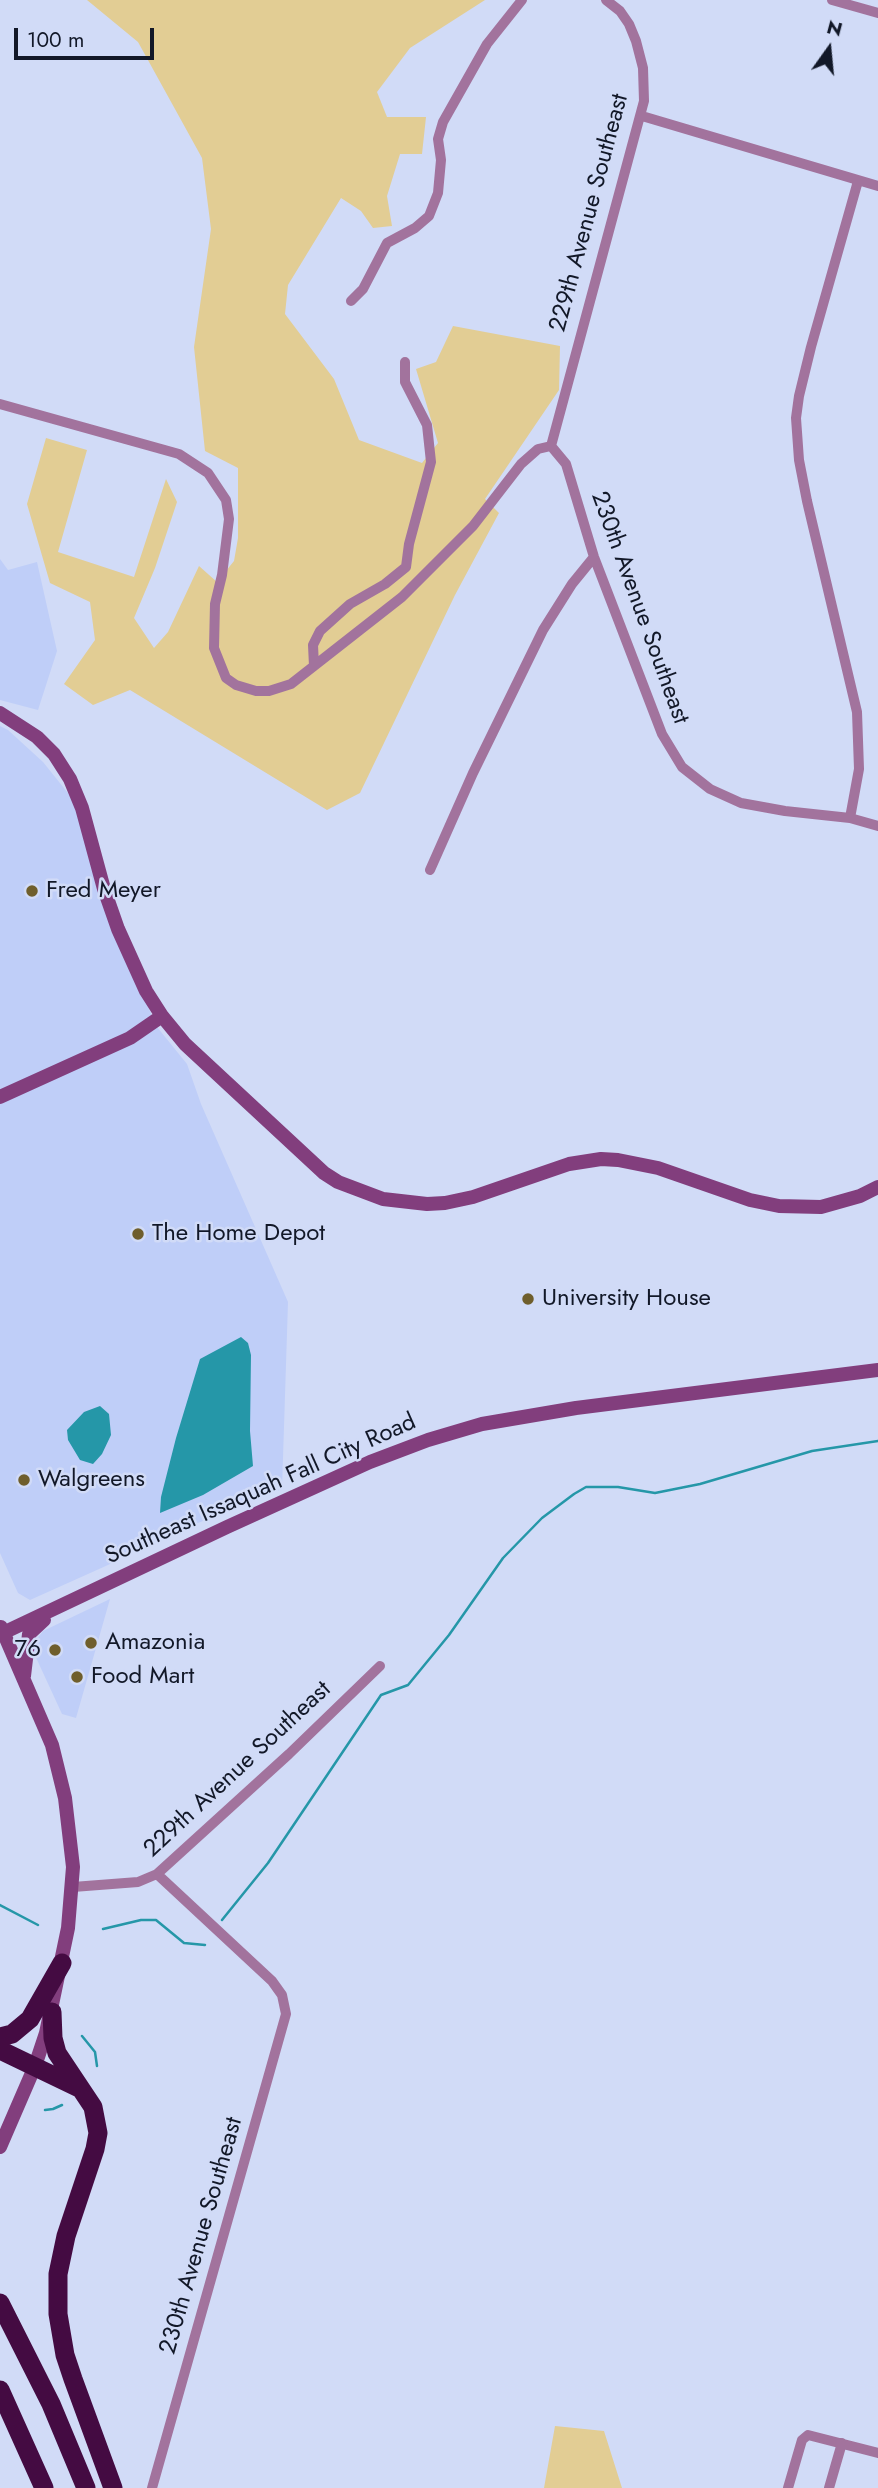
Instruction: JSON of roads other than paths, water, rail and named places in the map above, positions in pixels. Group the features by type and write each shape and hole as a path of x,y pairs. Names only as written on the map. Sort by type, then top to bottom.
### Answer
{"highway":[{"path":"0,2037 12,2034 30,2019 62,1963"},
{"path":"52,2012 52,2038 57,2053 93,2107 99,2133 66,2236 58,2274 58,2314 65,2355 113,2488"},
{"path":"0,2050 73,2085 87,2096"},
{"path":"0,2302 51,2404 86,2488"},
{"path":"0,2390 44,2488"}],"main road":[{"path":"0,713 37,737 54,754 70,779 82,808 114,918 146,991 162,1016 185,1044 324,1173 355,1189 383,1199 427,1204 473,1197 569,1164 601,1159 658,1168 750,1200 797,1208 830,1205 860,1196 878,1187"},
{"path":"0,1097 130,1038 162,1016"},
{"name":"Southeast Issaquah Fall City Road","path":"2,1629 65,1604 310,1489 428,1440 482,1424 576,1408 878,1370"},
{"path":"23,1679 29,1634 35,1626 65,1604"},
{"path":"0,2147 35,2066 52,2012 73,1887 72,1844 52,1745 2,1629"}],"street":[{"path":"351,302 363,289 387,243 415,229 429,216 438,193 441,160 438,139 443,122 487,44 522,0"},
{"name":"229th Avenue Southeast","path":"551,446 642,116 645,87 636,41 620,10 606,0"},
{"path":"832,0 878,13"},
{"path":"642,116 878,186"},
{"path":"850,818 859,769 857,712 809,514 796,427 799,396 811,347 858,181"},
{"path":"314,666 313,645 320,631 350,604 385,584 406,567 409,544 431,462 427,425 405,382 405,362"},
{"path":"0,404 179,454 208,473 226,500 229,519 213,629 214,648 226,678 245,689 269,691 291,684 402,597 473,526 521,464 538,449 551,446"},
{"name":"230th Avenue Southeast","path":"551,446 566,464 594,557 662,734 682,767 697,780 727,797 760,808 850,818 878,826"},
{"path":"430,870 473,773 543,630 572,584 594,557"},
{"name":"229th Avenue Southeast","path":"73,1887 138,1882 157,1874 289,1754 380,1666"},
{"name":"230th Avenue Southeast","path":"152,2488 285,2024 286,2007 272,1981 157,1874"},
{"path":"788,2488 804,2437 813,2435 878,2453"},
{"path":"829,2488 842,2443"}],"waterway":[{"path":"222,1920 268,1863 381,1695 408,1685 449,1635 503,1558 542,1518 574,1494 586,1487 618,1487 655,1493 700,1484 812,1451 878,1441"},
{"path":"0,1905 38,1925"},
{"path":"103,1929 141,1920 156,1920 184,1943 205,1945"},
{"path":"82,2036 95,2052 97,2066"},
{"path":"45,2110 62,2105"}],"place":[{"name":"Fred Meyer","path":"32,891"},
{"name":"The Home Depot","path":"138,1234"},
{"name":"University House","path":"528,1299"},
{"name":"Walgreens","path":"24,1480"},
{"name":"Amazonia","path":"91,1643"},
{"name":"76","path":"55,1650"},
{"name":"Food Mart","path":"77,1677"}]}
